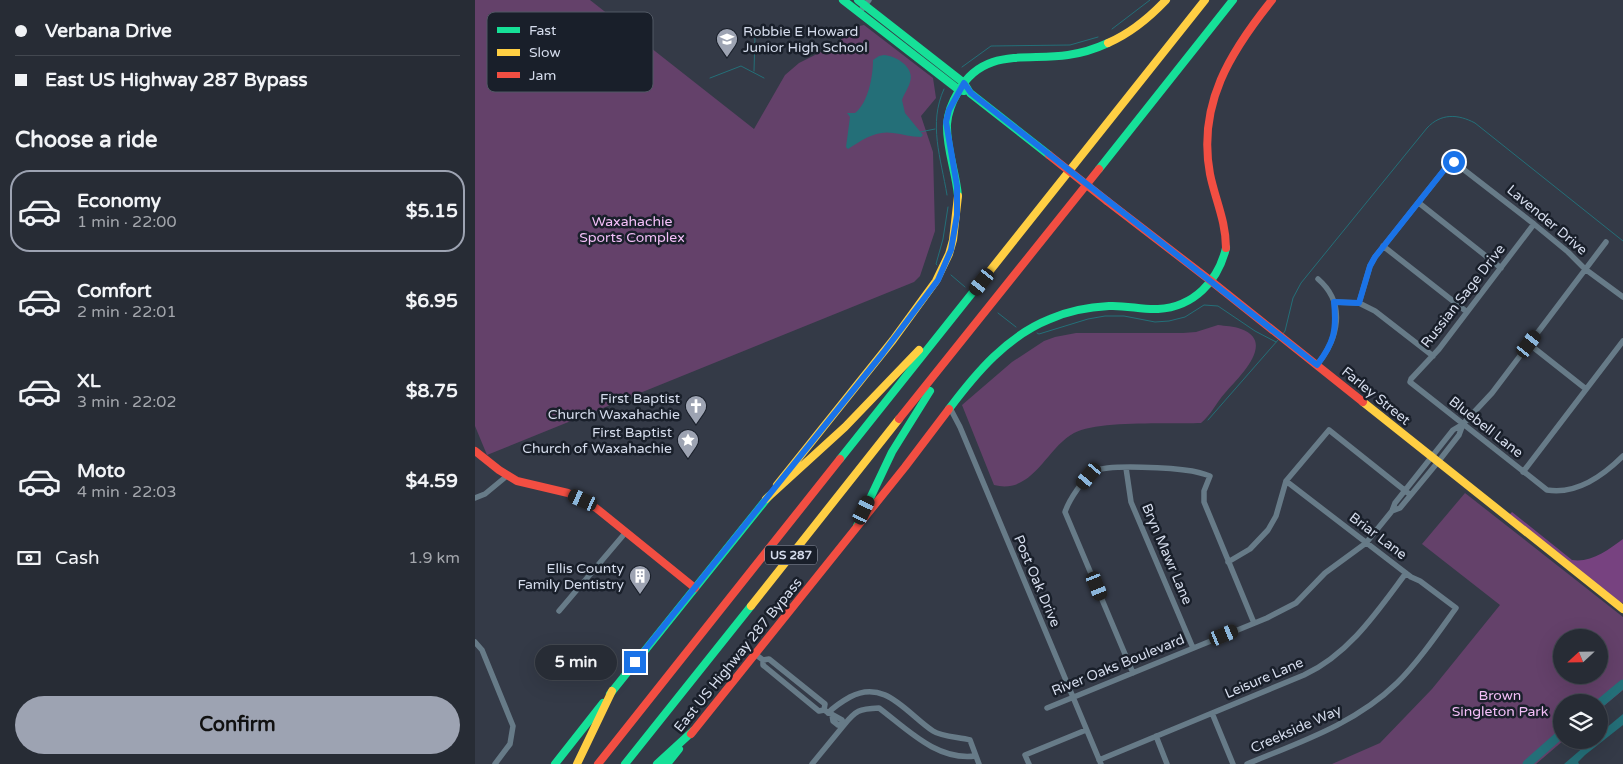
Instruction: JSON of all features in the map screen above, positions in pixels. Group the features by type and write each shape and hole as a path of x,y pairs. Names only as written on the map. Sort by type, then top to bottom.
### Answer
{"main road":[{"path":"843,0 959,90 971,93"},
{"path":"858,0 867,3 964,83 971,93"},
{"path":"555,764 883,353 938,280 951,250 957,215 957,186 946,122 949,110 964,83 984,65 996,60 1018,56 1070,55 1109,43 1140,24 1165,0"},
{"path":"1169,46 1172,36 1200,0"},
{"name":"US 287","path":"598,764 1205,0"},
{"name":"US 287","path":"625,764 1233,0"},
{"path":"1221,15 1241,0"},
{"name":"East US Highway 287 Bypass","path":"667,764 967,386 1006,345 1033,327 1063,314 1106,306 1168,309 1196,297 1204,291 1222,264 1228,242 1209,167 1211,108 1219,80 1234,50 1272,0"},
{"name":"Farley Street","path":"971,93 1107,201 1211,280 1623,609"},
{"path":"766,499 811,461 861,413 946,321 957,313"},
{"path":"857,526 892,452 958,347"},
{"path":"475,451 517,481 568,493 583,500 695,588"},
{"path":"577,764 612,691"},
{"path":"657,764 693,731"}],"street":[{"path":"859,13 867,3"},
{"name":"Lavender Drive","path":"1419,203 1448,165 1454,162 1534,224 1585,269 1623,298"},
{"path":"1359,303 1370,266 1383,246 1419,203 1501,268"},
{"name":"Russian Sage Drive","path":"1410,382 1411,378 1433,356 1534,224"},
{"name":"River Oaks Boulevard","path":"1047,708 1072,696 1099,688 1296,603 1325,573 1366,543 1392,511 1395,503 1405,490 1459,435 1463,424 1492,393 1606,242"},
{"path":"1383,246 1467,312"},
{"path":"1317,365 1329,349 1336,327 1334,302 1328,290 1318,279"},
{"path":"1334,302 1359,303 1375,311 1433,356"},
{"path":"1523,472 1623,341"},
{"path":"1529,344 1586,389"},
{"name":"Bluebell Lane","path":"1410,382 1547,490 1570,489 1596,479 1623,456"},
{"name":"Post Oak Drive","path":"950,408 960,427 1100,762"},
{"path":"1228,562 1250,549 1268,530 1287,481 1329,430 1411,496"},
{"name":"River Oaks Boulevard","path":"1392,511 1400,508 1411,496 1435,460"},
{"path":"1133,673 1065,512 1071,498 1092,473 1107,468 1151,467 1193,471 1210,476 1204,491 1203,502 1253,623"},
{"name":"Bryn Mawr Lane","path":"1126,468 1131,502 1193,648"},
{"path":"475,498 485,494 508,475"},
{"name":"Briar Lane","path":"1287,481 1406,573 1457,608"},
{"path":"559,612 626,532"},
{"name":"Leisure Lane","path":"1100,762 1156,736 1304,675 1325,664 1349,645 1360,633 1406,573"},
{"name":"Creekside Way","path":"1247,764 1336,727 1360,713 1398,682 1457,608"},
{"path":"475,642 483,650 513,726 513,736 510,744 495,764"},
{"path":"755,654 763,660 763,665 819,712 837,716 842,720 843,725"},
{"path":"763,660 769,659 825,704 828,713"},
{"path":"828,713 835,706 859,692 877,692 894,699 934,732 970,740 979,764"},
{"path":"812,764 854,713 865,708 879,708 930,747 947,754 965,757 975,756"},
{"path":"1212,713 1233,764"},
{"path":"1029,764 1025,755 1086,730"},
{"path":"1156,736 1167,764"}],"green space":[{"name":"Waxahachie Sports Complex","path":"475,0 590,0 605,12 487,12 487,92 653,92 653,50 754,129 785,75 799,63 835,45 855,27 864,25 933,78 936,98 921,116 933,152 935,231 920,276 914,282 487,455 475,426"},
{"path":"1218,325 1238,328 1251,335 1256,342 1255,351 1245,370 1201,423 1117,424 1085,429 1074,433 1064,440 1029,477 1019,483 1007,486 994,485 962,405 1012,362 1044,341 1076,333 1183,333 1196,332"},
{"name":"Brown Singleton Park","path":"1465,493 1623,617 1623,690 1608,702 1608,694 1553,694 1554,749 1536,764 1332,764 1380,743 1432,689 1500,605 1422,544"}],"shaded area":[{"path":"1512,512 1572,560 1593,558 1623,539 1623,603 1617,602 1509,515"}],"water":[{"path":"884,55 899,60 910,72 909,86 902,100 905,113 923,135 917,137 887,132 881,133 869,136 848,149 846,147 850,117 847,113 855,113 860,109 871,82 873,60"},
{"path":"1623,714 1623,725 1608,737 1608,726"},
{"path":"1582,749 1593,749 1578,762 1579,764 1564,764"}],"waterway":[{"path":"1112,29 1150,0"},
{"path":"754,71 755,37"},
{"path":"962,67 991,46 1070,45 1098,37"},
{"path":"710,78 741,66 764,78"},
{"path":"944,89 939,102 936,128 947,195"},
{"path":"1282,335 1285,331 1293,298 1301,283 1427,128 1444,117 1462,118 1475,123 1623,241"},
{"path":"920,132 935,129"},
{"path":"937,265 948,207"},
{"path":"951,275 965,287"},
{"path":"1037,333 1105,316 1124,316 1155,322 1169,321 1185,317 1204,305 1218,306 1255,331 1276,342"},
{"path":"998,313 1016,327"},
{"path":"1208,420 1278,340"},
{"path":"1608,696 1623,684"},
{"path":"1527,764 1553,741"}],"traffic: fast":[{"path":"843,0 959,90 964,91"},
{"path":"858,0 964,83 970,93 1049,155"},
{"path":"1099,169 1233,0"},
{"path":"958,196 948,142 947,124 949,111 954,100 968,78 980,68 993,62 1021,57 1073,54 1108,43"},
{"path":"949,409 981,369 1006,345 1034,326 1064,314 1086,308 1115,306 1158,309 1183,303 1203,290 1217,271 1226,248"},
{"path":"840,459 981,282"},
{"path":"857,526 892,452 930,391"},
{"path":"610,694 769,496"},
{"path":"625,764 751,606"},
{"path":"555,764 603,703"},
{"path":"657,764 693,731"},
{"path":"667,764 679,749"}],"traffic: slow":[{"path":"1108,43 1124,35 1139,24 1166,0"},
{"path":"981,282 1205,0"},
{"path":"777,485 893,340 936,281 949,254 953,240 958,196"},
{"path":"766,499 845,427 919,350"},
{"path":"1363,402 1623,609"},
{"path":"751,606 899,419"},
{"path":"577,764 612,691"}],"traffic: jam":[{"path":"1226,248 1222,219 1210,174 1207,149 1208,124 1213,102 1231,59 1243,39 1272,0"},
{"path":"1049,155 1107,201"},
{"path":"899,419 1099,169"},
{"path":"1107,201 1363,402"},
{"path":"691,734 905,467 949,409"},
{"path":"475,451 499,470 517,481 568,493 596,508 695,588"},
{"path":"598,764 840,459"}],"place":[{"name":"Robbie E Howard Junior High School","path":"727,58"},
{"name":"First Baptist Church Waxahachie","path":"696,425"},
{"name":"First Baptist Church of Waxahachie","path":"688,459"},
{"name":"Ellis County Family Dentistry","path":"640,595"}],"route":[{"path":"635,662 883,353 938,280 951,250 958,200 946,122 949,110 964,83 971,93 1317,365 1329,349 1336,327 1334,302 1359,303 1370,266 1375,257 1448,165 1454,162"}]}
